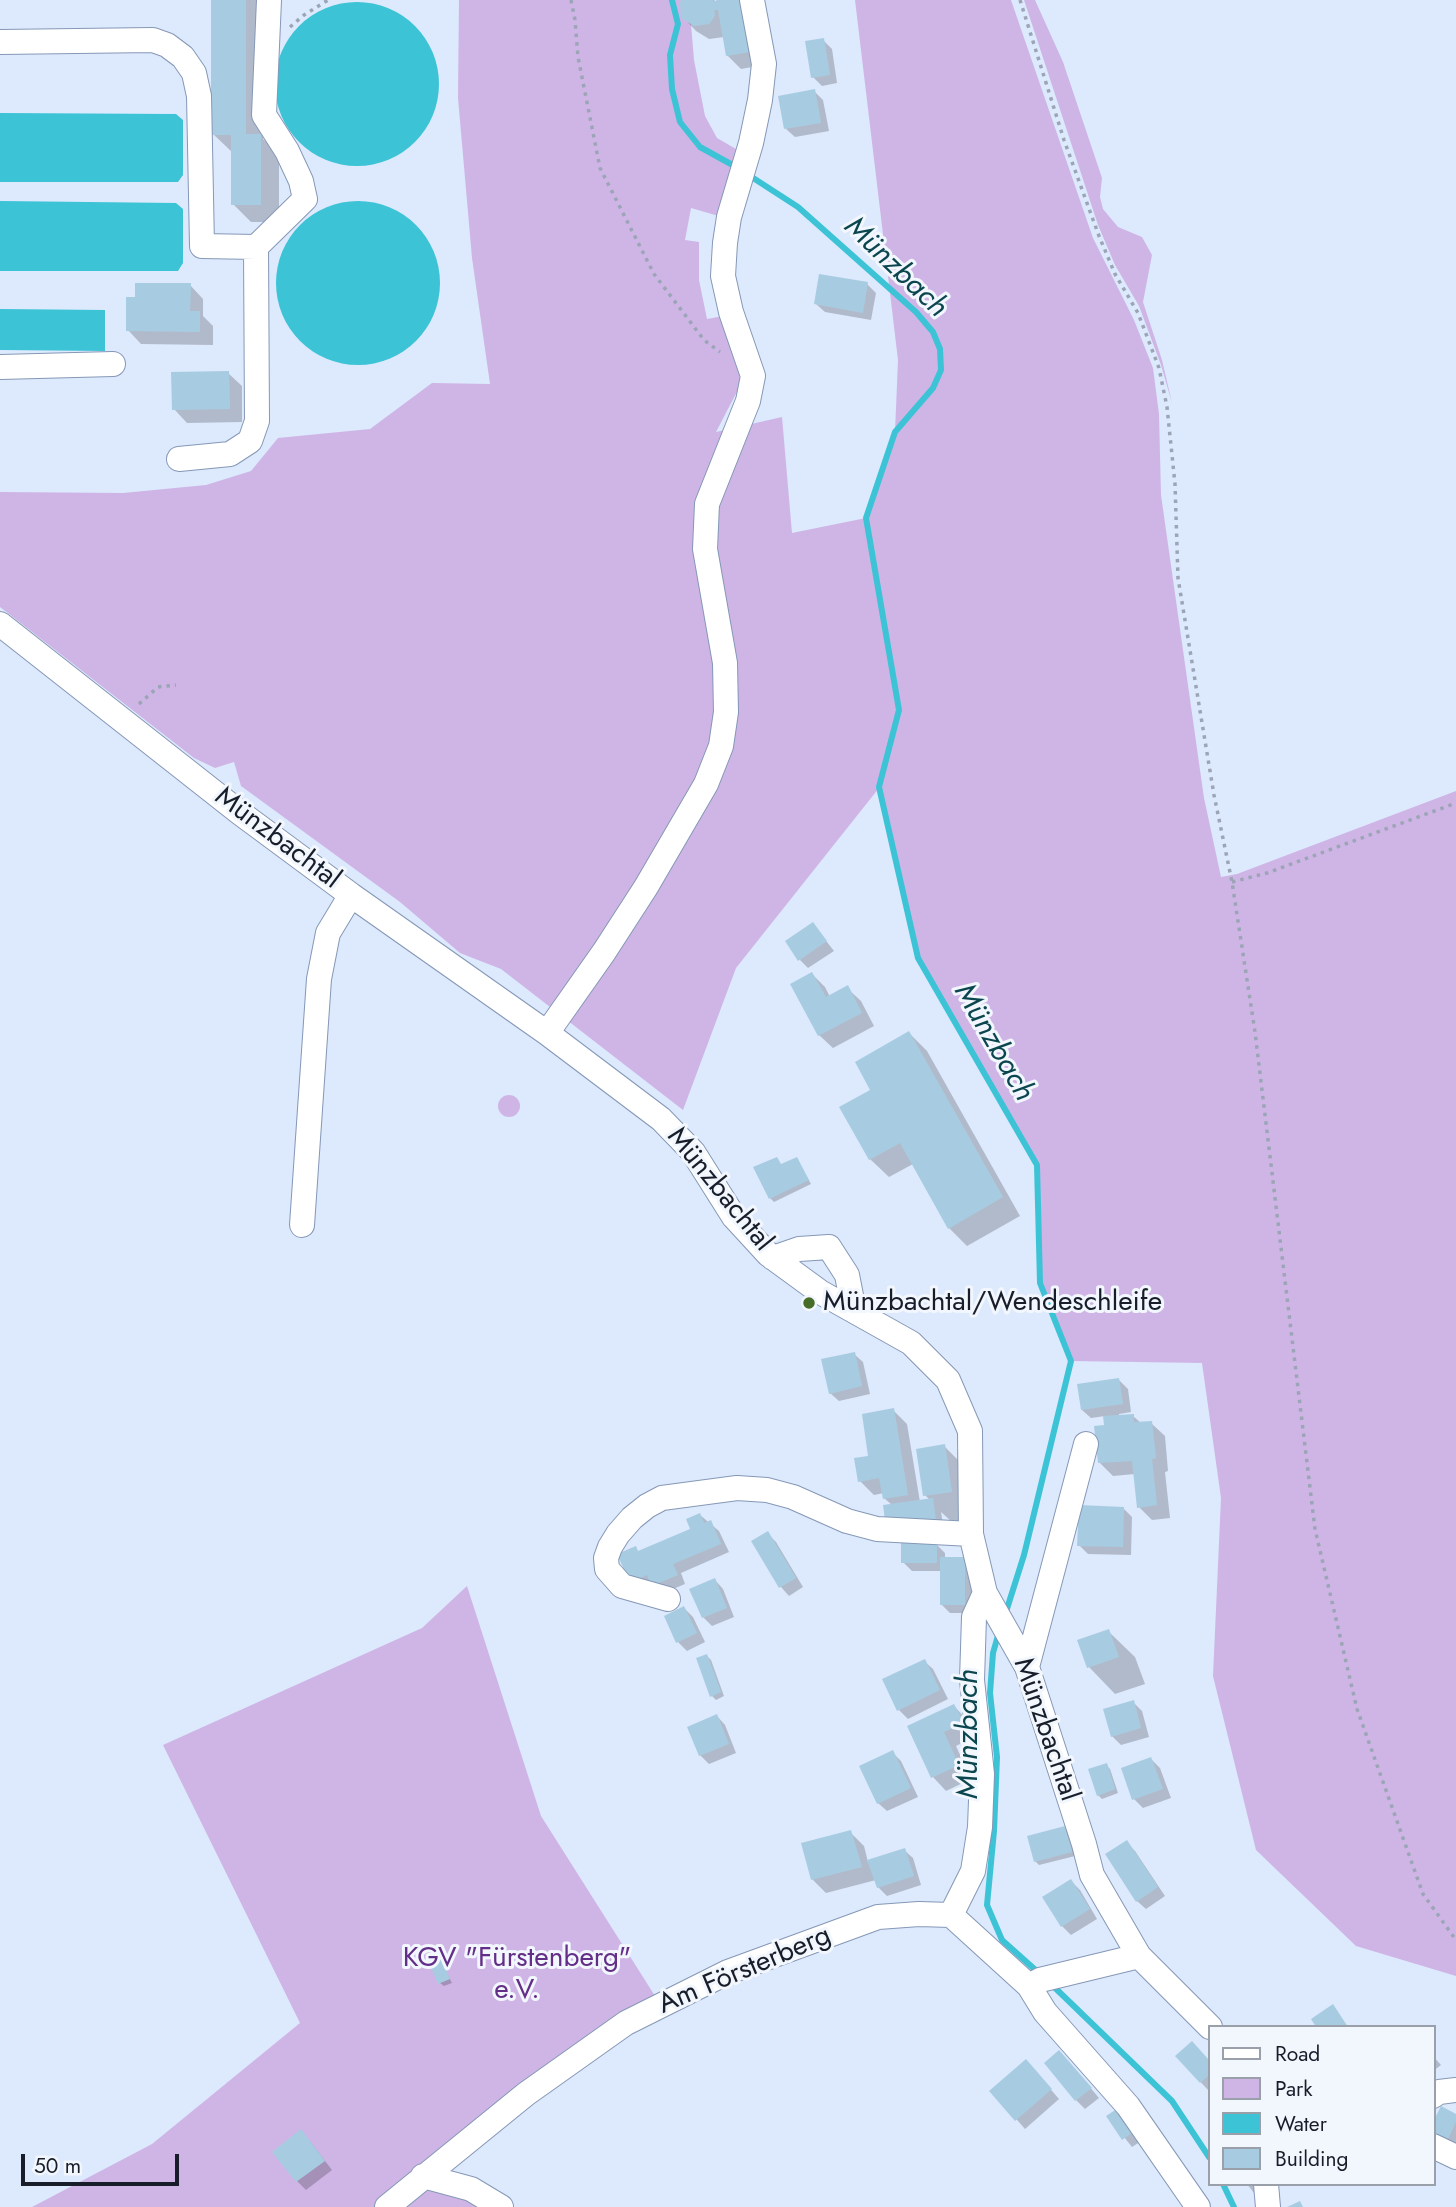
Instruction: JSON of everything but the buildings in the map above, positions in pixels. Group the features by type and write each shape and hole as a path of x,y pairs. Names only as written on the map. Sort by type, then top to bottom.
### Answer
{"street":[{"path":"0,41 152,40 167,45 183,57 194,73 199,96 202,246 256,247 305,199 302,181 264,115 269,0"},
{"path":"547,1033 646,887 706,784 721,746 726,712 724,663 705,550 707,504 748,401 753,376 731,312 723,276 724,243 729,217 749,149 765,64 752,0"},
{"path":"179,459 230,454 250,441 257,421 256,247"},
{"path":"0,367 113,364"},
{"name":"Münzbachtal","path":"0,624 239,812 351,895 547,1033 661,1119 692,1152 734,1217 773,1258 802,1281 911,1343 948,1380 970,1431 971,1534 988,1600 1027,1667 1084,1844 1091,1875 1139,1956 1208,2025"},
{"path":"302,1225 319,979 328,933 351,895"},
{"path":"773,1258 799,1250 829,1247 847,1275 854,1311"},
{"path":"1027,1667 1086,1444"},
{"path":"668,1599 622,1586 607,1569 606,1558 618,1534 632,1518 662,1498 737,1488 767,1490 793,1497 847,1521 877,1529 971,1534"},
{"path":"988,1600 974,1617 972,1681 982,1774 980,1827 973,1871 951,1914 1035,1983 1045,2012 1128,2106 1198,2207"},
{"name":"Am Försterberg","path":"387,2207 526,2094 626,2023 728,1972 878,1917 951,1914"},
{"path":"1035,1983 1139,1956"},
{"path":"1435,2095 1456,2090"},
{"path":"1435,2147 1456,2157"},
{"path":"423,2176 471,2189 501,2207"},
{"path":"1266,2186 1268,2207"}],"path":[{"path":"267,41 285,32 304,15 328,0"},
{"path":"571,0 578,57 600,168 654,274 704,340 724,354"},
{"path":"1020,0 1064,140 1115,274 1138,313 1159,368 1167,407 1175,484 1178,578 1214,795 1232,882 1255,1032 1315,1529 1357,1709 1423,1894 1456,1940"},
{"path":"123,720 158,687 176,685"},
{"path":"1232,882 1266,873 1456,803"}],"green space":[{"path":"459,0 689,0 694,60 705,116 717,138 736,149 722,217 691,208 685,240 699,242 699,280 707,319 723,316 734,348 741,384 716,432 782,417 792,533 866,518 895,432 898,360 855,0 1011,0 1093,238 1134,320 1153,368 1159,414 1161,495 1204,798 1221,877 1237,874 1456,791 1456,1976 1356,1946 1256,1850 1213,1676 1221,1498 1202,1363 1071,1361 1040,1283 1037,1165 918,958 879,788 736,968 683,1110 501,969 460,953 400,902 241,786 234,762 215,768 194,758 0,607 0,492 123,493 206,485 251,471 278,438 370,429 432,383 490,384 472,258 458,98"},
{"path":"1024,0 1035,0 1063,62 1102,178 1100,197 1103,209 1118,227 1142,237 1152,255 1143,302 1162,360 1172,403 1139,306 1115,265 1098,225"},
{"path":"509,1095 517,1098 520,1106 517,1114 509,1117 501,1114 498,1106 501,1098"},
{"name":"KGV \"Fürstenberg\" e.V.","path":"467,1586 541,1816 662,2007 437,2170 501,2207 32,2207 152,2144 300,2023 163,1745 422,1628"}],"water":[{"path":"357,2 388,8 415,26 433,53 439,84 433,115 415,142 388,160 357,166 326,160 299,142 281,115 275,84 281,53 299,26 326,8"},
{"path":"0,113 176,114 183,120 183,175 178,182 0,182"},
{"path":"0,201 176,203 183,209 183,263 178,271 0,271"},
{"path":"358,201 389,208 416,225 433,252 440,283 433,314 416,341 389,358 358,365 327,358 300,341 283,314 276,283 283,252 300,225 327,208"},
{"path":"0,309 105,310 105,351 0,350"}],"waterway":[{"name":"Münzbach","path":"672,0 678,24 670,55 672,89 680,122 700,147 738,168"},
{"name":"Münzbach","path":"747,174 798,207 916,312 933,332 940,349 941,370 933,388 895,432 866,518 899,710 879,787 918,958 1037,1165 1040,1283 1071,1361 1024,1555 1005,1615"},
{"name":"Münzbach","path":"999,1632 993,1653 990,1693 997,1757 987,1905 1002,1940 1040,1974"},
{"name":"Münzbach","path":"1050,1983 1172,2101 1208,2155"},
{"name":"Münzbach","path":"1224,2186 1234,2207"}],"place":[{"name":"Münzbachtal/Wendeschleife","path":"809,1303"}]}
